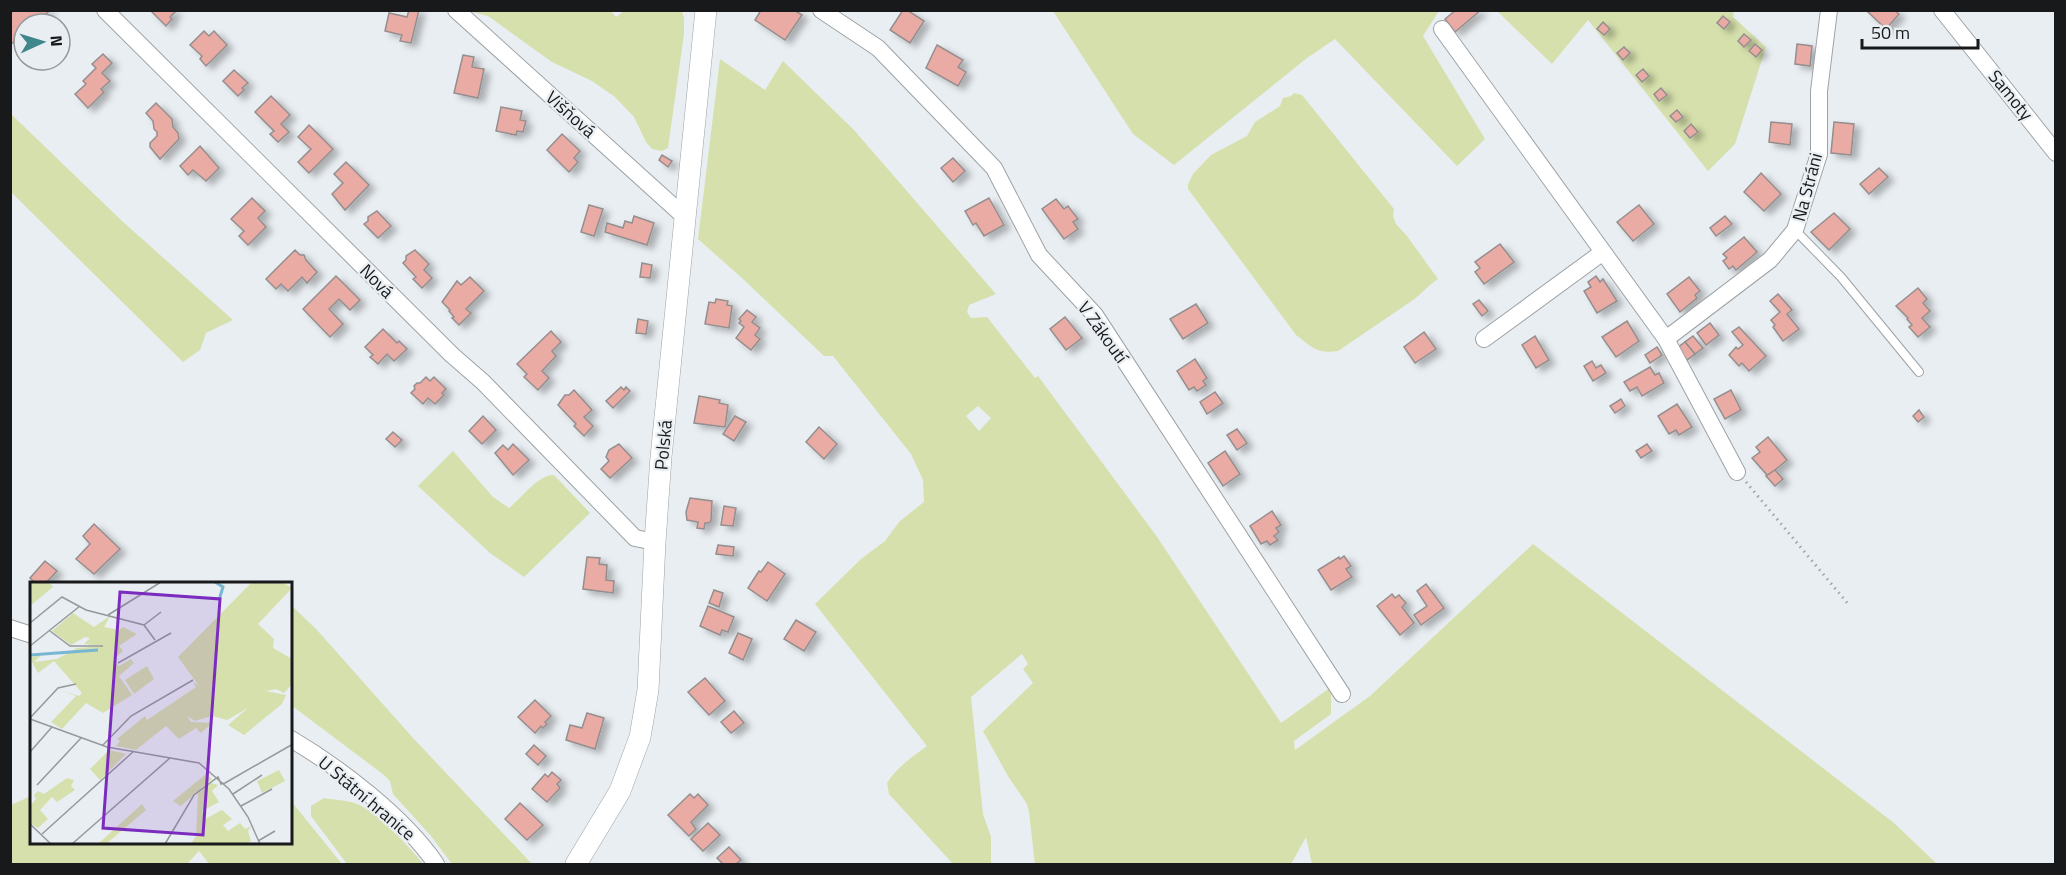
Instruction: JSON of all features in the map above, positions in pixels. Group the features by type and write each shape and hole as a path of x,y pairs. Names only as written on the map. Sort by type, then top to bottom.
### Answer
{"street":[{"name":"Nová","path":"105,10 435,338 483,382 635,538 655,542"},
{"name":"Višňová","path":"456,10 686,218"},
{"name":"Polská","path":"576,864 620,791 640,737 648,690 661,457 706,10"},
{"name":"V Zákoutí","path":"821,10 878,48 994,168 1039,255 1095,315 1342,694"},
{"name":"Na Stráni","path":"1666,339 1770,260 1795,230 1819,154 1819,91 1829,10"},
{"name":"Samoty","path":"1942,10 2055,153"},
{"path":"1442,29 1666,339 1737,472"},
{"path":"1484,339 1603,252"},
{"path":"10,628 30,634"},
{"name":"U Státní hranice","path":"292,740 340,771 380,805 422,844 436,864"}],"lane":[{"path":"1795,230 1841,277 1918,372"}],"path":[{"path":"1737,472 1849,605"}],"green space":[{"path":"610,10 616,17 624,11 682,11 684,34 668,148 662,151 652,149 634,117 615,97 592,81 552,62 488,16 468,11"},
{"path":"1053,11 1439,11 1423,36 1485,139 1457,166 1335,39 1307,58 1174,165 1133,134"},
{"path":"1497,11 1734,11 1733,17 1766,47 1735,144 1708,171 1588,20 1552,64"},
{"path":"720,59 765,90 783,61 854,130 996,294 969,305 967,312 971,318 987,317 1035,378 1038,376 1155,534 1281,723 1331,687 1331,714 1294,741 1295,750 1370,696 1533,544 1894,823 1937,864 1312,864 1306,837 1291,864 1035,864 1027,804 1008,776 983,731 1033,683 1023,669 1028,664 1022,654 971,697 983,814 991,837 991,864 953,864 889,794 887,783 891,777 927,746 815,604 861,559 885,541 900,521 924,502 923,480 911,454 833,356 824,356 698,239","holes":["978,406 991,418 979,431 966,416"]},
{"path":"1294,93 1302,95 1394,209 1393,216 1396,224 1438,279 1413,300 1338,351 1319,350 1296,335 1188,189 1193,174 1211,155 1247,136 1255,122 1280,106 1283,98"},
{"path":"11,114 122,221 233,320 206,333 200,350 183,362 11,192"},
{"path":"453,451 493,497 509,508 536,483 554,475 590,513 524,577 490,553 418,486"},
{"path":"292,606 317,630 413,738 532,864 452,864 431,836 393,794 390,781 292,706"},
{"path":"30,796 30,845 292,845 292,802 342,864 209,864 199,851 187,864 11,864 11,805"},
{"path":"324,798 349,802 365,808 393,831 423,864 347,864 311,816 311,806"}],"building":[{"path":"14,10 50,10 48,12 12,12"},
{"path":"150,10 174,10 175,12 166,26"},
{"path":"409,10 419,10 411,43 400,41 402,35 385,31 389,13 407,17"},
{"path":"761,10 794,10 802,15 785,40 755,20"},
{"path":"903,10 907,10 924,21 910,43 890,30"},
{"path":"1456,10 1481,10 1455,32 1445,19"},
{"path":"1869,10 1894,10 1899,14 1886,29 1868,12"},
{"path":"12,12 12,42 10,41 10,14"},
{"path":"1723,16 1730,22 1724,29 1717,23"},
{"path":"1603,22 1610,29 1604,35 1597,29"},
{"path":"204,31 209,36 214,31 227,45 206,66 200,59 202,56 190,45"},
{"path":"1744,34 1751,40 1744,47 1738,41"},
{"path":"1755,44 1762,50 1756,57 1749,51"},
{"path":"1797,44 1812,46 1810,66 1795,64"},
{"path":"937,45 963,60 958,67 966,72 958,86 926,68"},
{"path":"1624,47 1630,53 1623,60 1617,53"},
{"path":"103,54 112,63 102,73 110,81 101,89 104,92 88,108 75,94 86,84 83,81 96,68 92,64"},
{"path":"463,55 474,57 472,67 484,69 478,98 454,93"},
{"path":"1643,69 1649,76 1642,82 1636,75"},
{"path":"234,70 248,83 238,96 223,81"},
{"path":"1661,88 1667,95 1659,101 1654,94"},
{"path":"271,96 290,115 281,124 289,132 278,142 270,134 274,131 255,112"},
{"path":"156,103 172,119 179,139 160,159 150,147 157,132 153,121 146,113"},
{"path":"501,107 522,111 520,120 526,121 523,132 517,131 516,135 496,131"},
{"path":"1677,110 1683,117 1676,122 1670,116"},
{"path":"1771,122 1792,124 1790,145 1769,142"},
{"path":"1834,122 1854,124 1851,155 1831,153"},
{"path":"1691,124 1698,132 1690,138 1684,131"},
{"path":"309,125 333,149 309,173 298,162 311,149 298,137"},
{"path":"562,134 580,151 574,158 578,162 569,172 547,150"},
{"path":"200,146 219,168 206,181 193,170 188,175 180,166"},
{"path":"662,155 672,161 668,167 659,160"},
{"path":"953,158 965,171 953,182 941,168"},
{"path":"346,162 369,185 345,210 332,194 343,183 334,174"},
{"path":"1879,168 1888,177 1869,194 1860,184"},
{"path":"1761,173 1781,194 1764,211 1744,192"},
{"path":"252,198 265,211 258,218 266,227 248,245 239,236 244,231 231,219"},
{"path":"989,198 1004,225 984,236 976,223 973,225 965,211"},
{"path":"1056,199 1064,209 1068,206 1078,219 1073,222 1078,229 1064,239 1042,209"},
{"path":"589,205 603,209 594,236 581,232"},
{"path":"1639,205 1654,224 1633,241 1617,222"},
{"path":"377,211 391,226 378,238 364,224 368,221 368,217"},
{"path":"1834,213 1850,229 1829,250 1811,232"},
{"path":"634,216 654,223 647,245 605,232 607,223 623,228 625,221 632,223"},
{"path":"1725,216 1732,224 1716,236 1710,228"},
{"path":"1744,237 1757,252 1736,270 1733,266 1729,269 1723,261 1727,258 1723,254"},
{"path":"1500,244 1514,262 1484,284 1475,272 1480,268 1475,262"},
{"path":"295,250 300,255 304,255 317,272 307,283 302,277 288,291 281,284 276,289 266,279"},
{"path":"415,250 429,264 424,270 432,278 422,288 413,279 416,277 403,263 406,256"},
{"path":"642,263 652,265 650,278 640,277"},
{"path":"336,276 360,300 350,310 339,299 329,309 343,324 330,337 303,309"},
{"path":"1596,276 1600,282 1603,279 1617,301 1597,313 1584,291 1591,287 1588,282"},
{"path":"470,277 484,291 466,309 471,313 459,325 442,302 457,281 461,285"},
{"path":"1689,277 1700,291 1695,295 1697,298 1680,312 1667,294"},
{"path":"1918,288 1927,299 1923,303 1930,311 1922,318 1930,327 1918,337 1909,327 1912,325 1908,318 1896,306"},
{"path":"1778,294 1792,310 1787,314 1799,329 1783,341 1771,320 1780,312 1770,301"},
{"path":"716,299 728,301 727,305 732,306 729,328 705,324 709,302 715,303"},
{"path":"1479,300 1488,311 1482,316 1473,304"},
{"path":"1196,304 1208,323 1183,339 1170,319"},
{"path":"747,310 756,317 752,322 760,328 755,335 760,339 751,350 736,338 744,327 739,323 741,321 739,319"},
{"path":"1065,317 1082,338 1066,350 1050,329"},
{"path":"638,319 648,321 646,334 636,333"},
{"path":"1627,321 1639,341 1616,357 1602,337"},
{"path":"1710,323 1719,335 1706,345 1697,333"},
{"path":"1739,327 1766,356 1749,371 1742,363 1739,366 1729,355 1736,347 1738,349 1743,345 1732,332"},
{"path":"383,329 407,349 394,361 387,354 378,364 370,357 373,355 365,347"},
{"path":"551,331 561,342 552,351 556,356 542,371 549,378 538,390 524,377 527,374 517,364"},
{"path":"1424,332 1436,349 1415,363 1404,347"},
{"path":"1535,336 1549,360 1536,368 1522,345"},
{"path":"1693,336 1703,348 1695,354 1685,342"},
{"path":"1685,342 1695,354 1687,360 1677,348"},
{"path":"1657,347 1662,355 1650,363 1645,355"},
{"path":"1195,359 1207,378 1203,381 1206,385 1197,391 1194,387 1189,390 1177,371"},
{"path":"1592,361 1596,368 1601,365 1606,373 1593,381 1584,366"},
{"path":"1650,367 1655,375 1659,373 1664,383 1642,396 1637,387 1630,391 1624,382"},
{"path":"426,377 430,381 434,377 446,389 442,393 444,395 435,404 428,398 423,404 411,393 415,389 414,386"},
{"path":"621,387 624,390 626,387 630,391 613,408 606,401"},
{"path":"574,390 592,410 584,417 593,426 584,436 558,405 565,395 569,395"},
{"path":"1731,390 1741,410 1725,419 1714,399"},
{"path":"1215,392 1223,403 1207,414 1200,402"},
{"path":"699,396 720,400 719,403 728,405 725,427 694,423"},
{"path":"1621,399 1625,406 1615,413 1610,406"},
{"path":"1677,404 1692,427 1679,435 1676,430 1669,434 1658,416"},
{"path":"1919,410 1924,417 1918,422 1913,416"},
{"path":"483,416 496,430 482,444 469,431"},
{"path":"735,416 746,422 734,441 723,434"},
{"path":"819,427 837,444 824,459 806,442"},
{"path":"1237,429 1247,443 1237,450 1227,435"},
{"path":"393,432 402,440 395,447 386,439"},
{"path":"1768,437 1787,460 1768,476 1752,458 1760,452 1756,447"},
{"path":"513,444 529,460 513,475 495,453 503,445 508,450"},
{"path":"619,444 632,458 610,478 601,469 609,461 606,457 609,450"},
{"path":"1647,444 1652,451 1641,458 1636,451"},
{"path":"1225,451 1240,474 1223,486 1208,463"},
{"path":"1775,470 1783,479 1775,486 1766,476"},
{"path":"690,498 712,501 711,521 705,523 704,529 697,528 698,522 687,520 686,512"},
{"path":"724,506 736,508 733,526 721,525"},
{"path":"1272,511 1281,525 1276,528 1279,532 1274,536 1278,540 1270,545 1267,541 1261,544 1250,526"},
{"path":"94,524 120,549 94,574 76,559 90,544 83,536"},
{"path":"718,545 734,547 733,556 716,554"},
{"path":"1344,556 1351,566 1346,569 1352,577 1331,590 1318,570"},
{"path":"587,557 600,558 599,564 607,565 606,580 614,581 613,593 583,589"},
{"path":"45,561 57,571 47,582 34,582 30,578"},
{"path":"768,562 785,574 767,601 748,588"},
{"path":"1426,584 1444,608 1421,625 1414,615 1427,606 1417,591"},
{"path":"714,590 723,593 719,607 709,603"},
{"path":"1392,594 1395,598 1399,595 1406,603 1402,607 1414,623 1400,635 1377,606"},
{"path":"708,606 734,617 728,632 722,630 720,635 700,626"},
{"path":"796,620 816,632 804,651 784,639"},
{"path":"738,633 752,639 743,660 729,653"},
{"path":"705,678 725,701 709,715 688,692"},
{"path":"535,700 551,716 545,722 547,724 543,728 541,726 535,733 518,717"},
{"path":"734,711 744,723 731,733 721,722"},
{"path":"587,713 604,718 595,749 566,740 570,725 582,728"},
{"path":"534,745 546,756 538,765 526,754"},
{"path":"552,772 561,780 557,784 560,788 547,802 532,789 545,774 548,777"},
{"path":"690,794 694,798 698,794 708,805 691,822 696,829 689,836 668,815"},
{"path":"520,803 543,825 527,840 505,819"},
{"path":"708,823 720,835 703,851 691,839"},
{"path":"729,847 741,860 736,864 723,864 717,858"}]}
